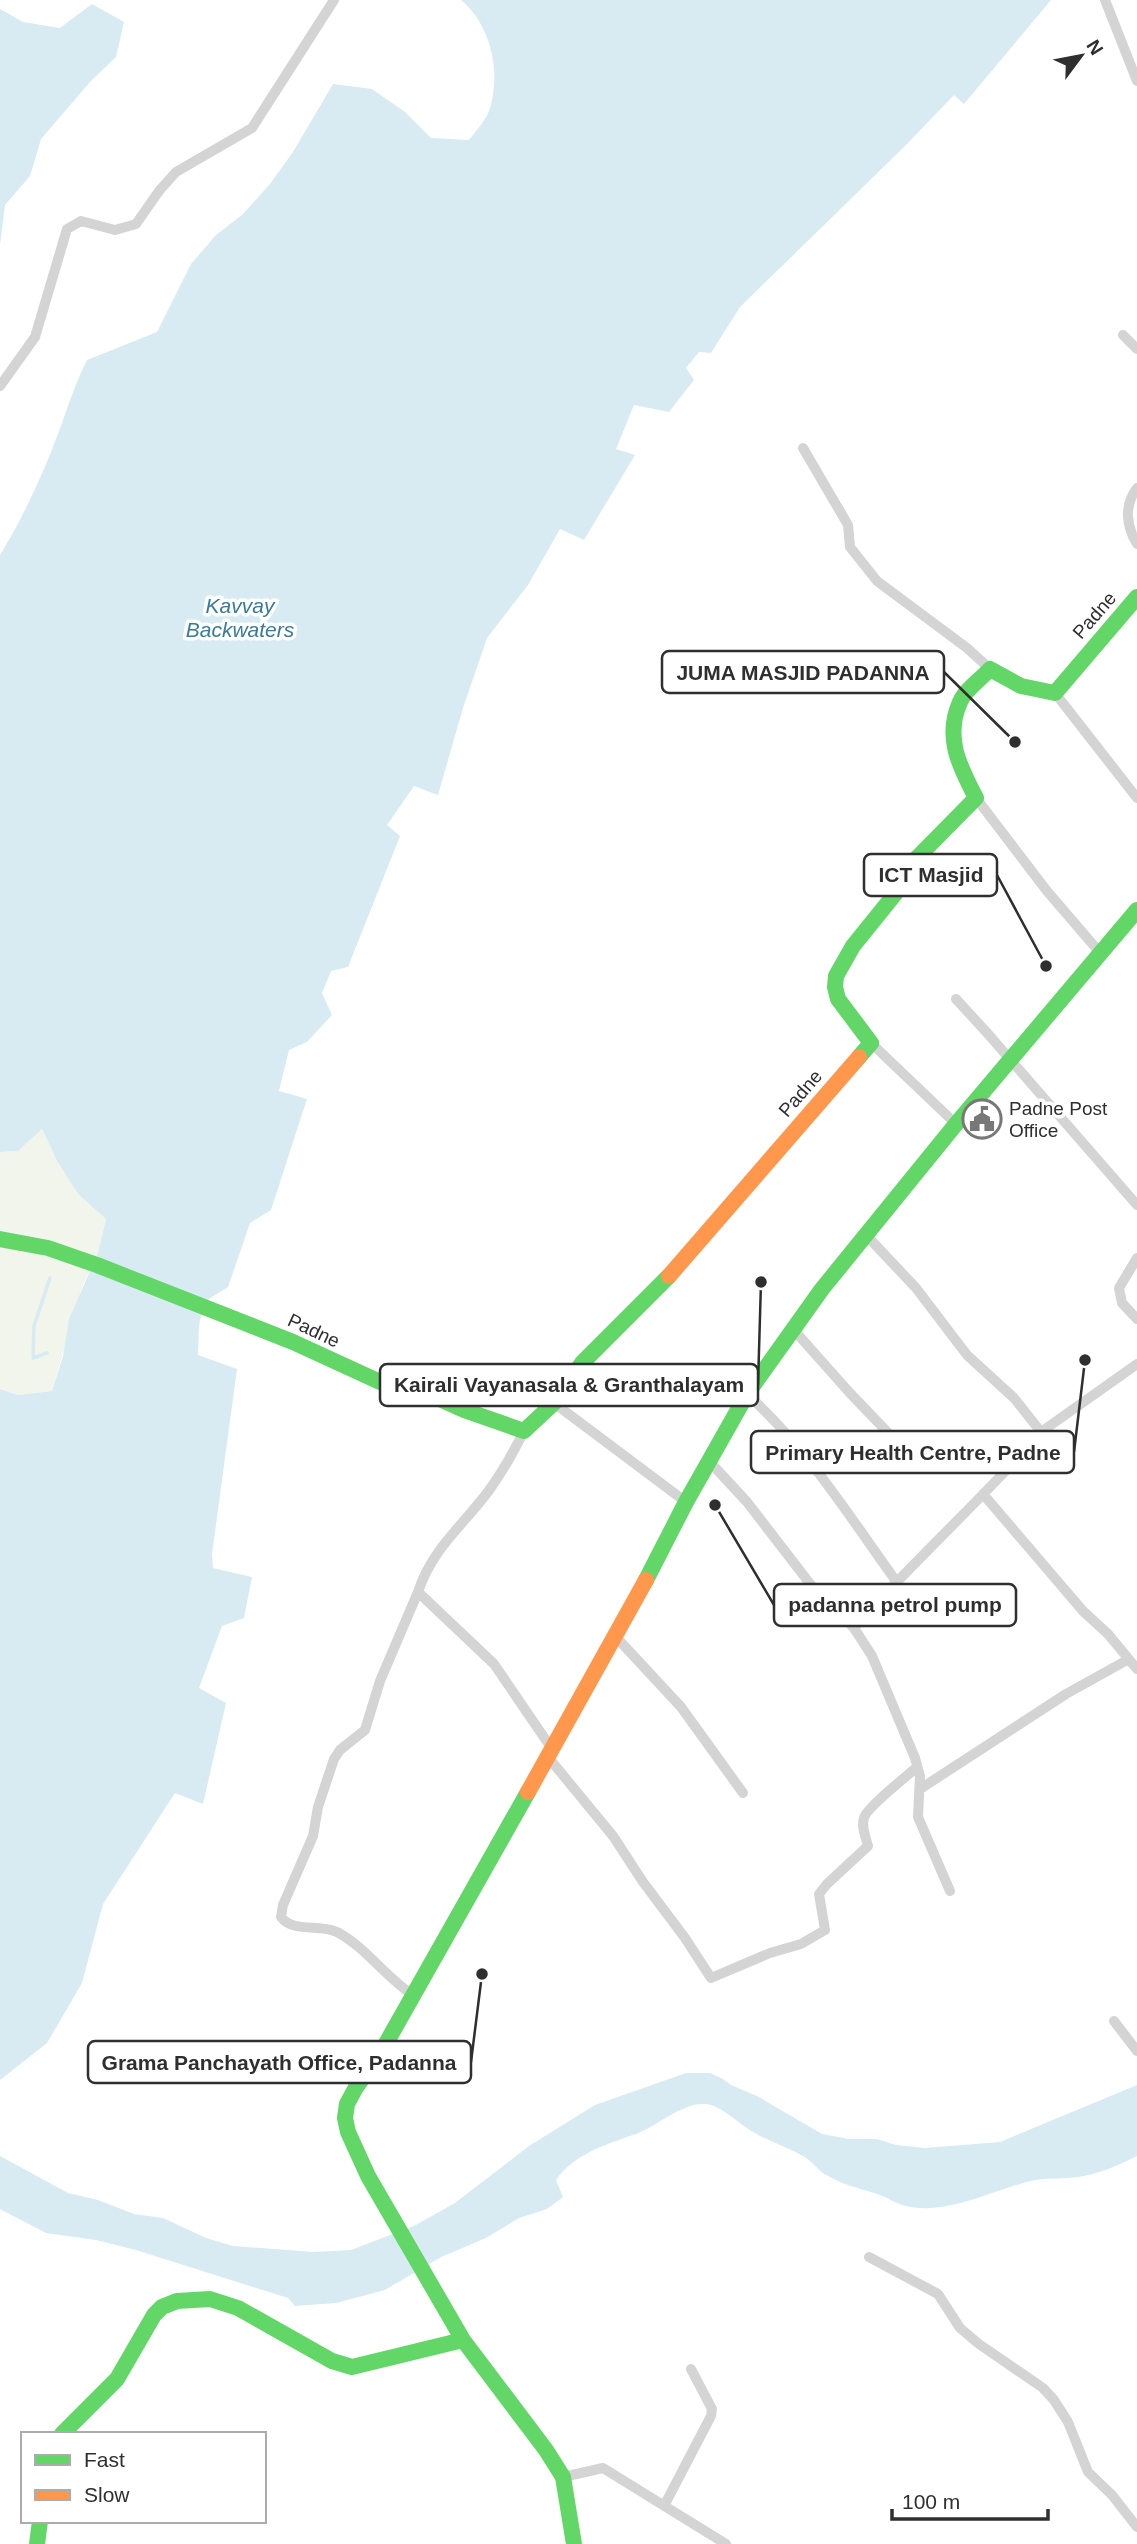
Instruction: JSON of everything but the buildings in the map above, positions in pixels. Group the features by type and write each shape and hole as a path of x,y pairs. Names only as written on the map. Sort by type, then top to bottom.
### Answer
{"main road":[{"name":"Padne","path":"1055,693 1137,597"},
{"path":"871,1043 838,999 836,976 853,946 895,894 906,869 976,798 956,760 953,734 960,701 990,669 1012,683 1035,692 1055,693"},
{"path":"574,2544 563,2477 539,2440 463,2340 368,2176 348,2132 345,2118 347,2104 384,2047 616,1637 685,1502 747,1394 822,1289 1010,1059 1137,911"},
{"name":"Padne","path":"0,1238 48,1248 122,1275 212,1312 247,1323 380,1382 424,1392 524,1432 554,1403 582,1363 655,1292 871,1043"},
{"path":"64,2432 117,2379 154,2315 162,2307 177,2301 209,2299 237,2308 332,2361 352,2367 463,2340"},
{"path":"37,2544 40,2523"}],"street":[{"path":"0,386 35,337 67,229 81,221 116,230 136,224 176,172 252,128 334,0"},
{"path":"1105,0 1137,81"},
{"path":"1124,335 1137,349"},
{"path":"803,448 848,525 850,547 870,573 990,669"},
{"path":"1137,488 1128,510 1129,530 1137,544"},
{"path":"1055,693 1137,798"},
{"path":"976,798 1047,891 1101,954"},
{"path":"956,999 1137,1205"},
{"path":"871,1043 956,1124"},
{"path":"867,1236 916,1288 967,1354 1014,1398 1041,1432"},
{"path":"1137,1258 1119,1288 1122,1303 1137,1319"},
{"path":"793,1329 893,1438 905,1457"},
{"path":"854,1628 1041,1432 1137,1364"},
{"path":"747,1394 772,1416 822,1479 896,1581"},
{"path":"554,1403 685,1502"},
{"path":"413,1995 377,1962 337,1932 323,1927 294,1926 284,1922 281,1917 283,1905 313,1836 318,1807 334,1759 340,1750 365,1730 380,1681 425,1573 443,1543 491,1488 524,1432"},
{"path":"710,1462 747,1502 811,1585 854,1628 872,1656 917,1767 920,1789 918,1817 950,1891"},
{"path":"983,1494 1083,1611 1108,1634 1137,1669"},
{"path":"418,1592 494,1664 550,1753 613,1836 711,1978 770,1953 801,1944 825,1930 819,1894 868,1846 863,1825 864,1816 871,1806 917,1767"},
{"path":"616,1637 681,1707 743,1793"},
{"path":"920,1789 1066,1694 1129,1659"},
{"path":"1114,2021 1137,2051"},
{"path":"869,2257 938,2294 960,2328 1043,2388 1068,2422 1088,2472 1112,2495 1137,2527"},
{"path":"664,2506 711,2416 712,2409 691,2369"},
{"path":"563,2477 603,2468 726,2544"}],"shaded area":[{"path":"42,1129 57,1161 78,1194 106,1219 98,1253 82,1287 52,1391 18,1395 0,1389 0,1152 18,1151"}],"water":[{"name":"Kavvay Backwaters","path":"461,0 1051,0 964,104 954,95 740,307 711,353 699,352 686,368 694,380 669,412 634,405 616,449 635,455 584,540 560,529 528,585 487,638 438,795 414,786 387,825 400,836 348,967 331,971 322,993 332,1015 307,1042 289,1050 279,1091 307,1099 271,1210 250,1223 228,1287 204,1302 199,1326 198,1355 237,1369 212,1554 213,1568 252,1577 244,1618 222,1626 199,1688 226,1703 203,1804 175,1793 103,1904 82,1983 47,2043 0,2080 0,1389 18,1395 52,1391 63,1356 69,1319 98,1253 106,1219 78,1194 57,1161 42,1129 18,1151 0,1152 0,555 41,476 87,360 157,332 191,264 216,235 242,215 270,184 293,152 333,84 372,89 405,112 431,138 469,140 484,121 490,108 494,64 480,22"},
{"path":"92,4 124,22 116,57 90,82 41,139 30,176 5,205 0,245 0,9 23,22 60,28"},
{"path":"686,2073 710,2073 757,2096 822,2134 849,2139 877,2139 896,2145 925,2148 1000,2142 1137,2085 1137,2156 1094,2174 1035,2180 954,2205 922,2208 902,2205 836,2180 806,2158 755,2133 717,2108 696,2104 572,2163 556,2180 563,2197 547,2209 519,2218 486,2238 441,2257 385,2290 336,2303 295,2306 288,2298 136,2250 96,2240 46,2233 0,2209 0,2156 68,2193 98,2200 134,2214 163,2218 206,2238 233,2246 314,2252 351,2250 414,2226 455,2203 529,2146 595,2105"}],"waterway":[{"path":"47,1353 33,1358 34,1326 50,1278"}],"traffic: fast":[{"path":"859,1057 871,1043 838,999 836,976 853,946 895,894 906,869 976,798 964,775 954,740 955,715 962,698 990,669 1021,686 1055,693 1137,597"},
{"path":"646,1580 747,1394 822,1289 956,1124 1137,910"},
{"path":"0,1239 48,1248 97,1265 293,1342 380,1382 424,1392 464,1410 524,1431 554,1403 582,1363 669,1276"},
{"path":"528,1792 384,2047 355,2089 347,2104 345,2118 348,2132 368,2176 463,2340 546,2450 563,2477 574,2544"},
{"path":"64,2432 117,2379 154,2315 162,2307 177,2301 210,2299 238,2308 332,2361 352,2367 463,2340"},
{"path":"37,2544 40,2523"}],"traffic: slow":[{"path":"669,1276 859,1057"},
{"path":"528,1792 646,1580"}],"place":[{"name":"JUMA MASJID PADANNA","path":"1015,742"},
{"name":"ICT Masjid","path":"1046,966"},
{"name":"Padne Post Office","path":"982,1119"},
{"name":"Kairali Vayanasala & Granthalayam","path":"761,1282"},
{"name":"Primary Health Centre, Padne","path":"1085,1360"},
{"name":"padanna petrol pump","path":"715,1505"},
{"name":"Grama Panchayath Office, Padanna","path":"482,1974"}]}
